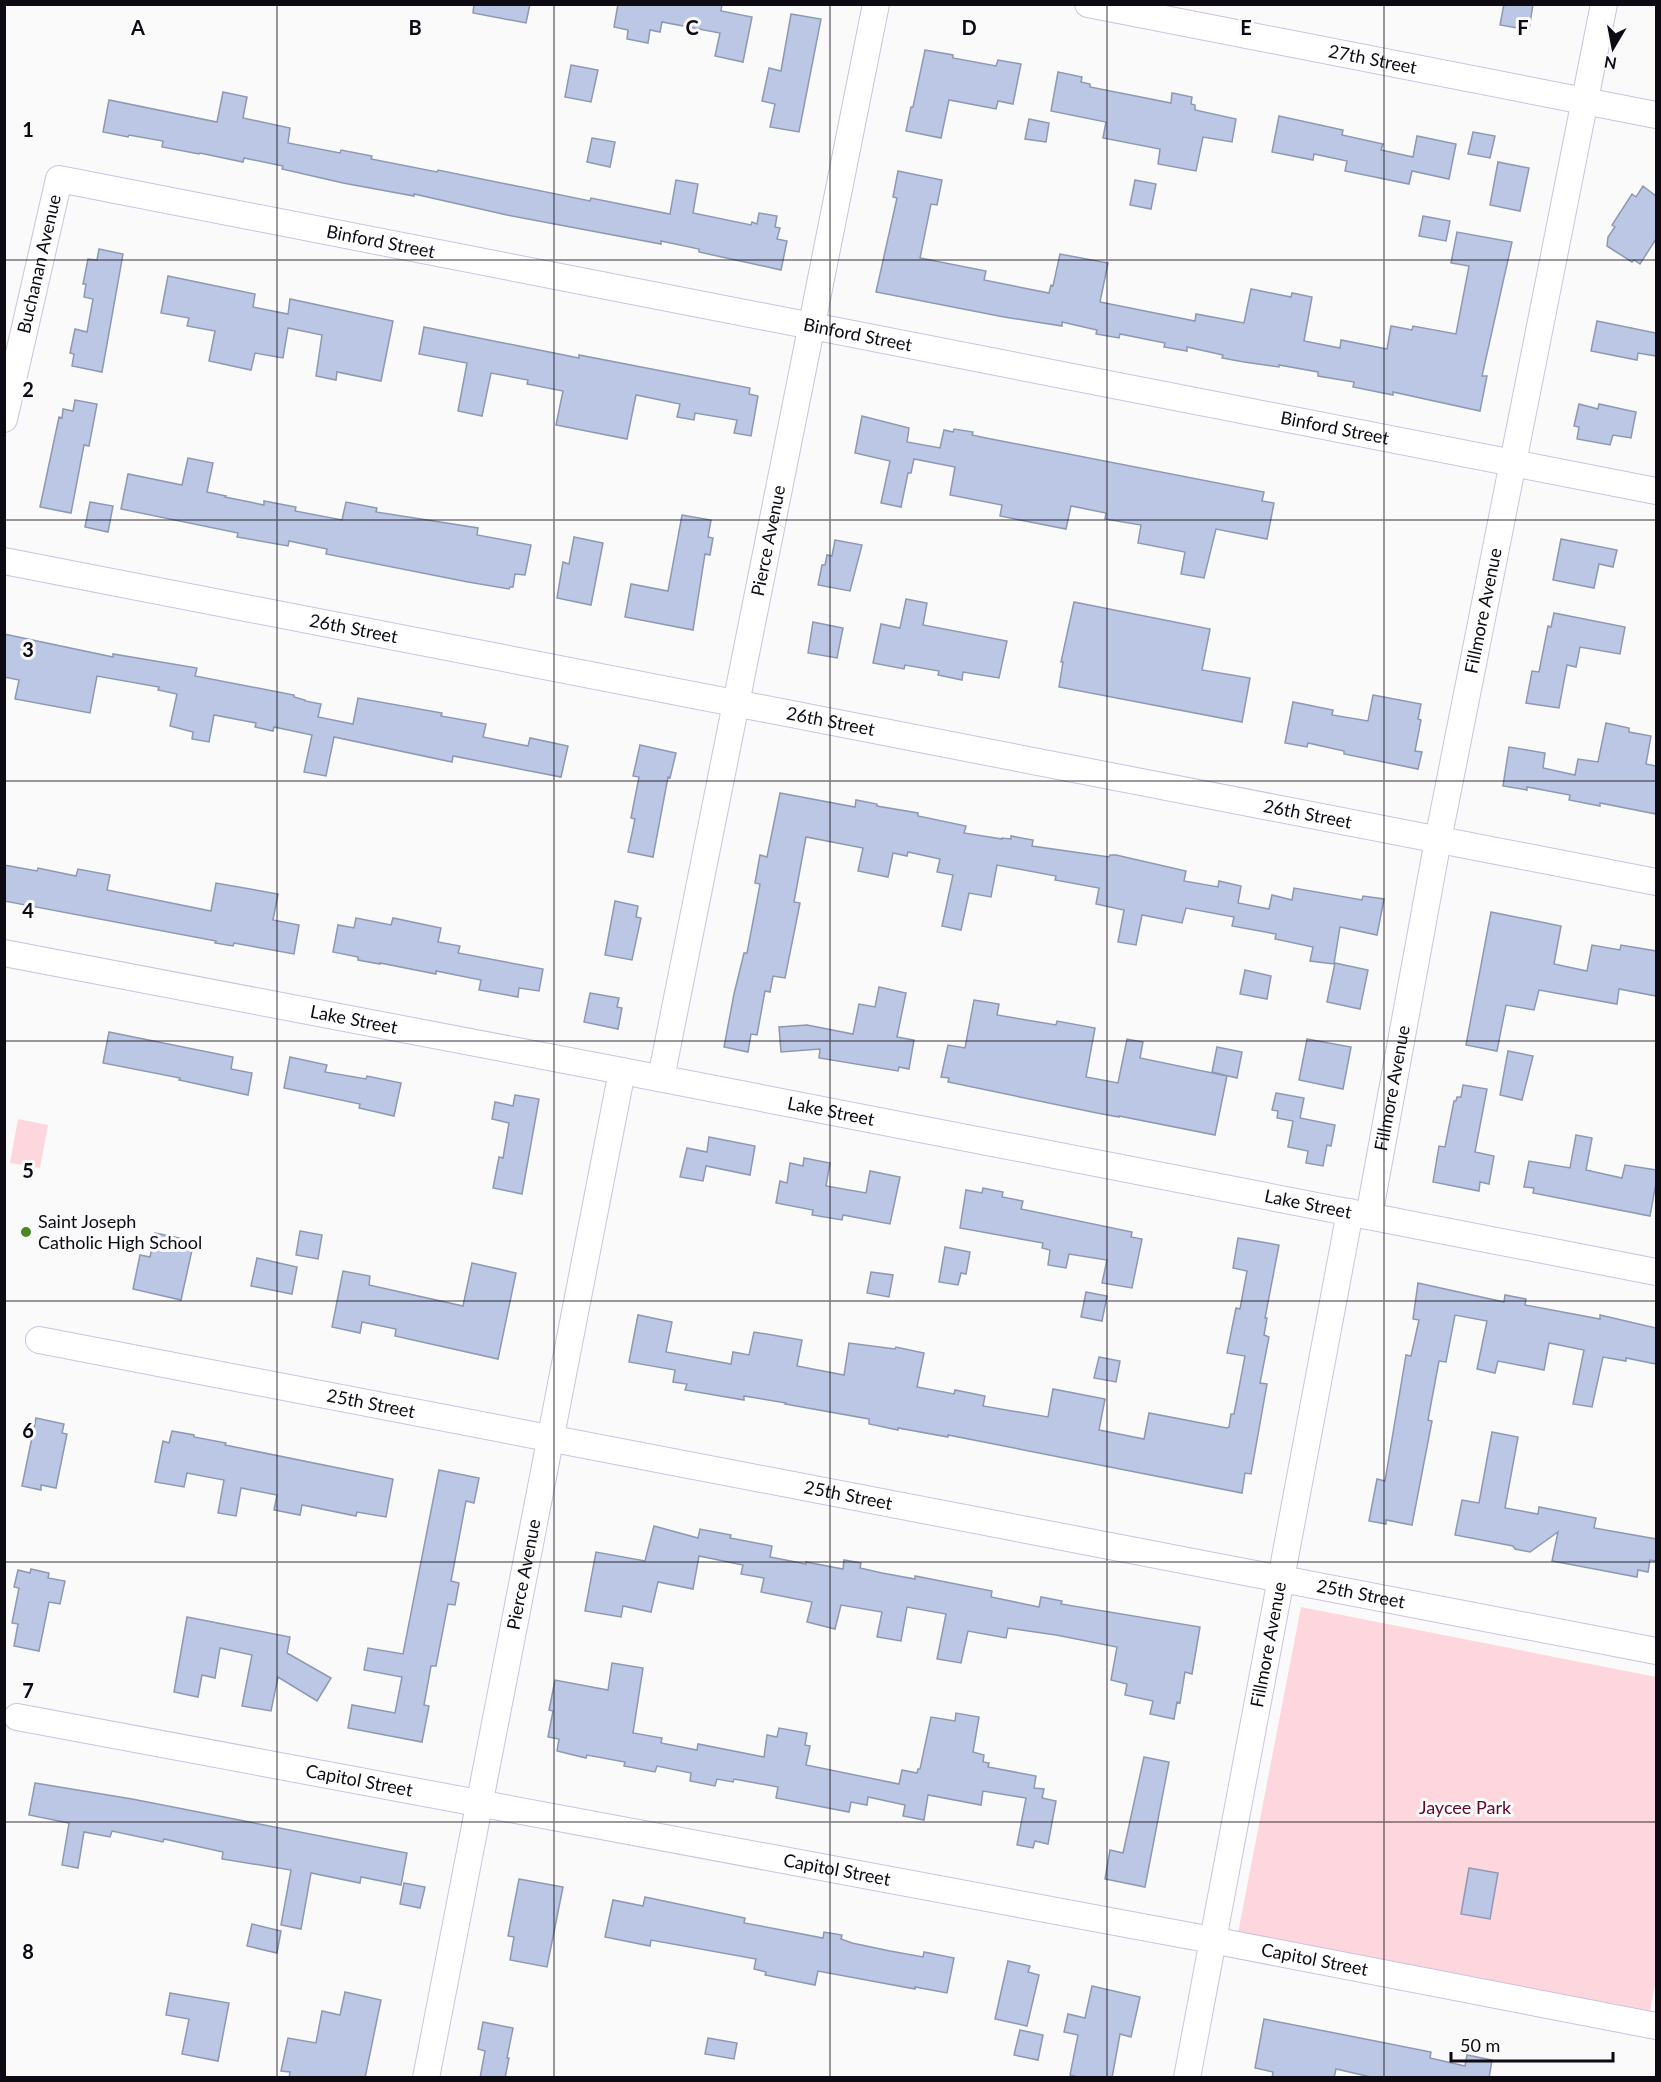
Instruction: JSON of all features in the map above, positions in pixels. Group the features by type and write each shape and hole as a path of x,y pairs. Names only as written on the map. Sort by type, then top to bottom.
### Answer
{"street":[{"name":"Pierce Avenue","path":"661,1078 876,4"},
{"name":"27th Street","path":"1088,4 1656,115"},
{"name":"Fillmore Avenue","path":"1187,2078 1281,1579 1438,840 1511,462 1604,4"},
{"name":"Binford Street","path":"59,179 1656,491"},
{"name":"Buchanan Avenue","path":"4,419 59,179"},
{"name":"26th Street","path":"4,561 1656,882"},
{"name":"Lake Street","path":"4,953 661,1078 1656,1272"},
{"name":"Pierce Avenue","path":"426,2078 622,1071"},
{"name":"25th Street","path":"39,1340 1656,1651"},
{"name":"Capitol Street","path":"17,1717 1212,1940 1656,2026"}],"green space":[{"path":"18,1119 48,1125 40,1168 10,1163"},
{"name":"Jaycee Park","path":"1301,1607 1656,1677 1656,1980 1650,2012 1238,1933"}],"building":[{"path":"474,4 530,4 526,23 473,13"},
{"path":"618,4 722,4 721,11 752,17 743,62 715,56 720,33 662,22 660,32 650,30 648,43 627,39 628,30 614,27"},
{"path":"1504,4 1533,4 1529,30 1500,25"},
{"path":"791,14 821,19 799,132 770,127 775,104 762,101 769,68 781,71"},
{"path":"925,50 996,66 998,60 1021,64 1013,104 998,101 996,109 949,100 941,138 906,131"},
{"path":"571,65 598,70 591,102 565,97"},
{"path":"1058,72 1082,77 1081,82 1090,84 1090,87 1171,103 1172,93 1192,97 1191,104 1195,105 1195,110 1236,119 1232,142 1203,137 1196,171 1158,164 1160,149 1103,138 1106,122 1051,111"},
{"path":"223,92 247,97 243,118 290,128 288,143 340,153 341,150 372,156 371,159 437,172 438,170 590,201 591,198 670,214 676,180 698,184 693,213 751,225 752,222 757,224 759,213 777,216 775,227 780,228 777,239 787,241 781,270 661,241 661,244 507,215 414,194 414,196 343,183 282,169 283,166 244,158 243,162 199,154 162,147 163,141 103,132 109,100 217,122"},
{"path":"1279,116 1343,130 1342,135 1383,144 1381,150 1413,157 1417,136 1456,144 1449,179 1412,171 1409,184 1345,171 1347,161 1314,154 1313,160 1272,152"},
{"path":"1029,119 1049,123 1046,142 1025,139"},
{"path":"1473,132 1495,136 1490,158 1468,154"},
{"path":"592,138 615,142 610,167 587,162"},
{"path":"1498,162 1529,168 1520,211 1490,205"},
{"path":"898,171 942,180 937,205 931,204 920,258 986,271 984,280 1049,293 1051,285 1053,286 1060,254 1108,263 1100,302 1195,321 1196,314 1244,323 1251,289 1291,297 1292,293 1312,297 1304,341 1340,348 1341,340 1387,349 1391,326 1412,330 1413,326 1456,334 1469,266 1451,263 1457,232 1512,242 1482,376 1487,376 1480,411 1393,392 1393,395 1353,387 1354,382 1318,376 1318,372 1222,358 1223,355 1187,347 1187,351 1164,347 1165,343 1120,334 1119,338 1096,334 1097,330 1062,322 1062,326 1004,317 876,292 897,198 893,197"},
{"path":"1135,180 1156,184 1151,209 1130,205"},
{"path":"1643,186 1656,196 1656,239 1640,264 1634,260 1632,262 1607,246 1608,237 1615,227 1612,225 1632,194 1636,197"},
{"path":"1423,216 1450,221 1446,241 1419,236"},
{"path":"99,249 123,254 102,372 72,366 74,354 70,353 75,329 87,332 93,299 84,297 86,284 83,284 88,259 97,260"},
{"path":"168,276 255,294 253,307 288,314 290,299 393,321 381,381 337,372 336,380 316,376 322,335 288,328 283,358 255,353 251,370 209,361 215,331 187,326 189,318 161,313"},
{"path":"1597,321 1656,333 1656,356 1638,353 1637,360 1591,351"},
{"path":"424,327 579,358 579,355 750,388 749,394 758,396 751,436 734,433 737,420 695,413 694,420 677,417 680,404 636,395 627,439 556,425 563,391 527,384 528,380 491,373 482,416 458,411 467,363 419,354"},
{"path":"75,400 97,404 89,446 84,445 71,513 40,507 59,417 62,418 63,409 73,411"},
{"path":"1579,404 1598,409 1599,404 1636,412 1631,438 1613,435 1610,445 1577,439 1579,427 1574,426"},
{"path":"862,416 909,428 907,442 940,448 944,430 953,432 954,429 973,432 972,435 986,438 1264,492 1262,501 1274,503 1267,539 1216,529 1204,578 1181,574 1185,552 1138,543 1141,525 1105,519 1106,513 1071,506 1066,529 1000,516 1002,505 950,495 955,467 914,459 911,473 908,473 901,507 881,503 890,461 855,453"},
{"path":"188,458 213,463 207,492 225,497 264,505 264,501 296,507 295,511 342,520 346,502 377,508 376,512 478,528 477,535 531,545 525,575 515,574 513,587 509,589 326,554 327,549 289,541 288,546 237,537 238,533 121,509 128,474 182,485"},
{"path":"90,502 113,506 108,532 85,527"},
{"path":"682,515 711,520 708,537 713,538 710,555 705,554 693,630 625,617 631,584 668,591"},
{"path":"574,537 603,543 591,605 557,598 563,562 569,564"},
{"path":"1561,539 1617,550 1613,567 1599,564 1594,588 1553,580"},
{"path":"835,540 862,545 850,591 818,585 822,565 825,565 827,555 832,556"},
{"path":"906,599 927,603 923,625 1007,641 999,678 963,672 962,680 938,675 939,671 905,665 904,669 873,663 881,624 900,628"},
{"path":"1074,602 1210,629 1202,670 1250,678 1242,722 1059,687 1063,662 1061,662"},
{"path":"1554,613 1625,627 1620,654 1580,647 1576,667 1567,665 1559,708 1526,703 1532,671 1539,672 1548,626 1551,627"},
{"path":"813,622 843,628 837,658 808,653"},
{"path":"4,634 113,657 113,654 197,668 195,676 294,695 305,701 321,704 318,717 353,724 358,698 442,713 441,716 486,724 483,737 528,746 530,738 568,746 561,777 453,756 452,762 334,737 326,776 304,772 312,735 274,727 273,731 255,727 256,723 214,715 209,742 192,739 193,732 170,726 177,694 158,690 159,687 97,676 90,713 15,699 19,680 4,677"},
{"path":"1373,695 1421,704 1418,719 1421,720 1415,751 1422,752 1418,769 1344,754 1344,751 1308,743 1307,747 1285,743 1293,702 1333,710 1332,715 1368,721"},
{"path":"1606,723 1629,728 1629,732 1651,736 1646,764 1656,766 1656,814 1600,803 1600,806 1569,800 1570,795 1527,787 1527,790 1503,786 1509,747 1545,753 1543,768 1575,775 1578,759 1598,762"},
{"path":"640,745 676,753 670,778 668,777 653,857 628,852 635,819 631,818 639,777 633,776"},
{"path":"780,793 855,807 856,800 877,804 877,806 918,813 918,816 966,826 964,833 1002,839 1011,839 1011,836 1033,840 1032,846 1109,857 1116,855 1186,871 1184,881 1218,887 1219,881 1241,886 1238,903 1269,909 1272,895 1292,900 1294,888 1362,900 1363,896 1384,899 1377,935 1340,927 1334,964 1310,961 1313,947 1275,939 1276,934 1232,926 1234,917 1186,908 1182,923 1142,915 1136,945 1118,942 1124,910 1096,904 1099,888 1055,880 1056,876 997,865 991,897 969,893 961,930 942,926 953,875 937,872 940,859 908,852 907,856 893,853 888,877 858,871 863,848 806,837 794,902 800,903 785,978 773,976 770,992 765,991 757,1035 751,1034 748,1052 724,1047 744,953 747,953 758,895 760,884 755,883 760,855 767,857"},
{"path":"4,865 37,871 38,868 76,876 78,869 110,875 107,890 211,911 216,883 278,894 273,920 299,925 294,954 234,943 233,946 215,943 216,941 4,901"},
{"path":"615,901 638,906 636,917 641,918 632,960 605,955"},
{"path":"1491,912 1561,926 1554,964 1587,971 1592,945 1620,950 1621,945 1656,951 1656,996 1619,989 1617,1004 1539,990 1534,1010 1506,1005 1497,1051 1466,1045"},
{"path":"356,918 391,925 393,918 441,928 438,942 460,946 458,953 543,969 539,991 519,988 518,997 479,990 481,980 358,960 358,957 333,952 338,925 354,928"},
{"path":"1335,963 1368,970 1360,1009 1327,1002"},
{"path":"1245,970 1271,976 1267,999 1240,994"},
{"path":"879,987 906,993 897,1037 914,1040 909,1069 899,1067 898,1071 819,1058 820,1049 781,1052 779,1027 807,1025 853,1034 859,1004 875,1007"},
{"path":"590,993 619,998 617,1007 622,1008 618,1029 584,1022"},
{"path":"974,1000 999,1004 997,1015 1056,1025 1057,1021 1095,1028 1086,1077 1118,1083 1127,1039 1143,1042 1140,1058 1227,1076 1215,1135 948,1082 949,1078 941,1077 948,1045 965,1048"},
{"path":"109,1032 233,1057 231,1069 252,1073 248,1095 179,1080 180,1078 103,1063"},
{"path":"1307,1039 1351,1047 1343,1089 1299,1080"},
{"path":"1217,1047 1242,1052 1237,1078 1212,1072"},
{"path":"1508,1051 1533,1056 1522,1100 1500,1095"},
{"path":"290,1057 327,1065 325,1072 366,1079 367,1076 401,1083 394,1116 359,1108 360,1104 284,1088"},
{"path":"1463,1085 1487,1089 1475,1152 1494,1156 1489,1184 1480,1182 1479,1191 1433,1182 1439,1146 1445,1147 1454,1101 1457,1097 1461,1097"},
{"path":"1276,1093 1304,1098 1300,1118 1335,1125 1331,1146 1327,1145 1323,1166 1306,1163 1308,1151 1288,1147 1293,1121 1277,1118 1278,1111 1272,1110"},
{"path":"515,1095 539,1099 522,1194 493,1188 499,1157 503,1158 509,1123 492,1119 495,1102 513,1106"},
{"path":"1576,1135 1592,1138 1586,1170 1622,1178 1625,1165 1656,1170 1650,1216 1533,1193 1534,1188 1524,1187 1529,1161 1570,1168"},
{"path":"709,1137 755,1146 750,1175 706,1166 703,1181 680,1177 687,1148 707,1152"},
{"path":"804,1158 830,1163 826,1186 866,1193 870,1171 900,1177 890,1224 843,1215 842,1220 812,1215 813,1210 776,1203 780,1181 787,1183 790,1163 803,1166"},
{"path":"983,1188 1003,1192 1002,1197 1023,1201 1021,1209 1132,1232 1131,1237 1142,1239 1132,1288 1102,1283 1107,1260 1069,1254 1066,1268 1048,1265 1050,1250 1042,1248 1043,1243 960,1228 966,1190 982,1193"},
{"path":"300,1231 322,1235 318,1259 296,1255"},
{"path":"155,1233 194,1241 181,1300 133,1289 140,1255 150,1257"},
{"path":"1238,1238 1279,1245 1265,1318 1267,1318 1264,1335 1269,1337 1260,1383 1267,1384 1251,1474 1245,1473 1242,1493 948,1435 948,1437 898,1428 898,1430 869,1424 869,1419 786,1403 744,1396 744,1400 685,1390 687,1384 673,1382 675,1370 629,1362 638,1315 672,1322 666,1352 731,1364 733,1352 749,1355 754,1332 802,1340 797,1366 844,1375 849,1343 895,1349 896,1347 924,1353 917,1387 954,1394 955,1390 985,1396 983,1406 1048,1417 1053,1389 1105,1399 1099,1430 1144,1439 1149,1413 1227,1428 1231,1414 1234,1414 1245,1356 1227,1353 1236,1308 1240,1309 1247,1271 1233,1268"},
{"path":"945,1247 970,1252 966,1274 961,1273 958,1285 939,1282"},
{"path":"257,1258 297,1267 292,1294 251,1286"},
{"path":"472,1263 516,1273 498,1359 395,1336 396,1329 362,1322 360,1333 332,1327 343,1271 370,1276 369,1285 463,1306"},
{"path":"871,1272 893,1275 889,1297 867,1293"},
{"path":"1418,1283 1504,1302 1505,1295 1526,1299 1525,1305 1600,1319 1600,1315 1656,1328 1656,1364 1626,1358 1626,1361 1603,1357 1592,1407 1573,1404 1584,1350 1549,1343 1544,1370 1498,1361 1495,1373 1477,1369 1487,1321 1455,1315 1446,1362 1439,1361 1428,1420 1432,1421 1412,1525 1386,1520 1386,1524 1369,1521 1377,1479 1385,1481 1406,1355 1411,1356 1419,1320 1413,1319"},
{"path":"1086,1292 1107,1296 1102,1321 1081,1317"},
{"path":"1099,1357 1120,1361 1116,1382 1094,1378"},
{"path":"36,1418 64,1424 62,1433 67,1434 56,1488 41,1485 41,1490 22,1486"},
{"path":"172,1431 226,1443 225,1445 393,1479 386,1517 357,1512 356,1516 302,1505 300,1515 274,1510 277,1495 241,1488 236,1516 218,1513 224,1480 187,1473 184,1487 155,1482 163,1441 169,1443"},
{"path":"1492,1432 1518,1437 1505,1508 1538,1514 1539,1507 1596,1518 1594,1528 1656,1539 1656,1561 1650,1560 1648,1572 1638,1570 1637,1577 1552,1561 1558,1532 1530,1552 1515,1549 1513,1546 1455,1535 1462,1500 1479,1503"},
{"path":"439,1470 479,1478 474,1503 466,1501 451,1581 459,1583 455,1605 448,1604 436,1666 431,1666 424,1705 429,1706 422,1742 348,1728 352,1705 395,1713 402,1677 364,1670 368,1648 403,1654"},
{"path":"654,1526 698,1538 700,1529 731,1535 730,1538 772,1546 770,1557 806,1564 806,1562 843,1569 844,1560 861,1563 860,1568 882,1573 915,1579 915,1576 992,1591 991,1597 1039,1607 1041,1597 1062,1601 1061,1604 1200,1627 1192,1674 1185,1672 1180,1703 1177,1702 1174,1719 1150,1714 1153,1701 1125,1695 1127,1684 1111,1680 1117,1647 1008,1628 1006,1638 968,1631 961,1663 937,1659 946,1614 907,1607 901,1641 877,1637 882,1612 841,1605 835,1629 807,1622 812,1602 761,1592 764,1578 741,1574 743,1565 699,1556 693,1589 658,1582 651,1612 623,1606 621,1617 585,1611 596,1552 645,1561"},
{"path":"31,1569 49,1573 48,1578 65,1581 60,1604 49,1602 39,1651 14,1646 18,1624 12,1623 19,1588 14,1587 18,1570 30,1573"},
{"path":"187,1617 290,1637 287,1653 331,1678 317,1701 278,1677 271,1711 242,1706 252,1655 220,1648 215,1678 202,1675 198,1697 174,1692"},
{"path":"612,1663 643,1668 633,1733 662,1738 661,1743 697,1750 698,1744 764,1757 767,1735 777,1737 779,1728 807,1733 805,1745 810,1746 806,1765 899,1784 902,1770 917,1773 920,1769 931,1717 955,1721 956,1713 979,1717 973,1752 984,1755 983,1762 989,1763 988,1767 1036,1776 1034,1788 1044,1789 1042,1798 1056,1801 1048,1844 1035,1841 1033,1848 1017,1845 1026,1798 983,1791 981,1805 928,1795 924,1820 903,1816 905,1805 868,1797 867,1805 851,1802 849,1812 776,1798 778,1787 734,1779 733,1782 717,1779 715,1786 690,1781 691,1773 657,1766 655,1772 624,1766 625,1762 587,1755 586,1758 557,1751 559,1739 548,1737 553,1711 549,1710 555,1680 608,1690"},
{"path":"1144,1757 1169,1762 1145,1887 1105,1879 1110,1850 1123,1853"},
{"path":"35,1783 132,1799 407,1853 401,1885 361,1877 360,1883 311,1873 301,1929 281,1925 291,1870 222,1859 223,1852 164,1839 163,1842 112,1831 110,1837 84,1832 78,1868 62,1865 69,1823 29,1815"},
{"path":"1469,1868 1498,1873 1490,1919 1461,1914"},
{"path":"519,1879 563,1887 547,1967 510,1960 514,1937 508,1936"},
{"path":"404,1883 425,1887 420,1908 400,1904"},
{"path":"645,1897 745,1918 744,1923 823,1938 824,1932 842,1935 841,1939 852,1943 890,1951 923,1957 924,1952 954,1958 947,1993 818,1971 815,1985 765,1975 766,1972 754,1969 756,1959 651,1940 650,1946 605,1937 613,1900 643,1906"},
{"path":"252,1924 281,1931 277,1953 247,1946"},
{"path":"1008,1961 1030,1966 1028,1972 1039,1975 1027,2026 995,2019"},
{"path":"1092,1986 1140,1997 1131,2037 1120,2034 1112,2078 1081,2078 1070,2075 1078,2035 1064,2032 1068,2014 1085,2018"},
{"path":"345,1992 381,2000 365,2078 289,2078 290,2072 281,2071 288,2038 316,2043 322,2011 340,2015"},
{"path":"170,1993 229,2003 218,2061 182,2054 189,2019 166,2015"},
{"path":"1264,2019 1431,2052 1430,2058 1465,2066 1467,2055 1492,2060 1489,2078 1375,2078 1336,2069 1334,2078 1272,2078 1273,2072 1255,2068"},
{"path":"483,2022 513,2028 505,2078 480,2078 485,2051 478,2049"},
{"path":"1020,2030 1043,2035 1038,2060 1014,2055"},
{"path":"708,2038 737,2043 734,2059 705,2054"}],"place":[{"name":"Saint Joseph Catholic High School","path":"26,1232"}]}
